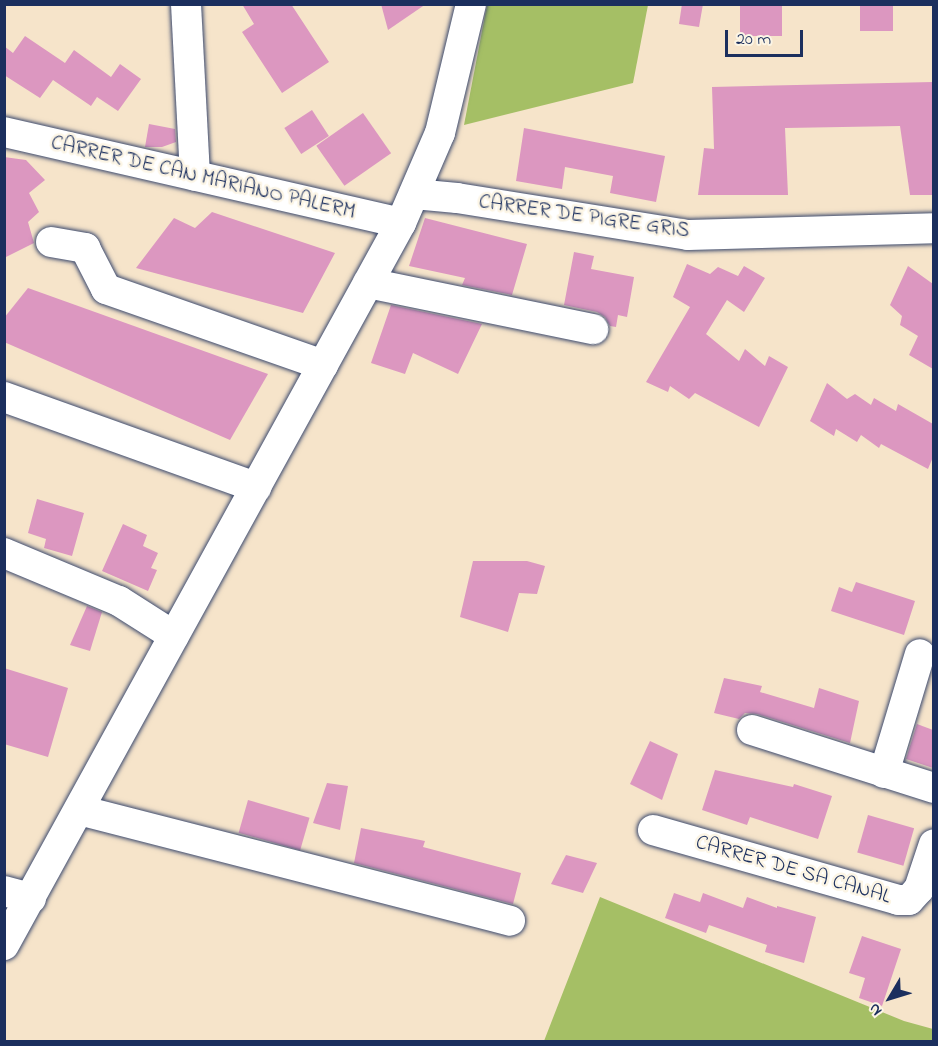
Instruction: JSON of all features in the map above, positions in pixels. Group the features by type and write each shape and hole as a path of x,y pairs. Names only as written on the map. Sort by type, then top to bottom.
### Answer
{"street":[{"path":"186,4 195,176"},
{"path":"4,945 18,894 79,810 400,224 440,133 471,4"},
{"name":"CARRER DE CAN MARIANO PALERM","path":"4,132 400,224"},
{"name":"CARRER DE PIGRE GRIS","path":"414,194 457,198 688,235 933,228"},
{"path":"51,242 85,248 106,289 323,365"},
{"path":"368,283 593,329"},
{"path":"4,397 256,487"},
{"path":"4,553 119,601 174,636"},
{"path":"884,773 920,654"},
{"path":"752,729 933,788"},
{"path":"79,810 510,921"},
{"name":"CARRER DE SA CANAL","path":"653,830 898,900 909,900 919,889 933,844"}],"green space":[{"path":"487,5 648,5 633,83 464,125"},
{"path":"600,897 904,1021 933,1029 933,1041 544,1041"}],"building":[{"path":"242,4 291,4 329,62 282,93 242,32 254,24"},
{"path":"381,4 426,4 388,30"},
{"path":"682,4 703,4 699,27 679,24"},
{"path":"740,4 782,4 782,36 740,36"},
{"path":"860,4 893,4 893,31 860,31"},
{"path":"25,36 65,63 74,50 111,77 120,64 141,79 118,111 97,97 91,106 53,80 40,98 4,75 4,46 13,53"},
{"path":"933,82 933,195 910,195 900,126 785,128 788,195 698,195 704,148 714,149 712,87"},
{"path":"312,110 329,136 301,154 284,128"},
{"path":"363,113 391,153 344,186 316,146"},
{"path":"149,124 175,129 176,142 162,147 145,147"},
{"path":"524,128 665,156 656,202 610,193 613,176 565,167 562,189 516,181"},
{"path":"4,157 26,160 45,180 29,193 39,212 28,222 34,243 4,258"},
{"path":"212,212 335,253 303,313 136,268 174,218 195,228"},
{"path":"425,218 527,244 512,295 462,285 465,278 409,266"},
{"path":"574,252 594,256 591,269 634,277 627,317 618,315 616,327 610,326 605,317 597,312 564,305"},
{"path":"687,264 710,274 718,267 738,276 744,266 765,278 744,312 727,300 706,334 739,361 745,349 765,366 769,356 788,367 759,427 695,393 689,399 670,386 668,392 646,382 690,307 673,297"},
{"path":"908,266 933,284 933,369 909,355 918,336 900,325 902,316 890,305"},
{"path":"28,288 268,374 230,440 4,342 4,318"},
{"path":"391,305 482,324 458,374 413,353 405,374 371,363"},
{"path":"827,383 847,399 855,394 871,405 874,398 896,411 898,404 933,424 933,457 928,469 881,444 879,448 861,435 857,442 836,429 834,436 810,421"},
{"path":"37,499 84,513 72,556 44,548 46,539 28,533"},
{"path":"123,524 147,535 143,546 158,553 151,568 157,570 148,591 102,571"},
{"path":"473,561 527,561 545,566 537,594 519,593 508,632 460,617"},
{"path":"856,582 915,601 904,635 831,611 839,587 852,592"},
{"path":"87,606 102,612 90,651 70,645"},
{"path":"4,668 68,688 48,757 4,744"},
{"path":"724,678 762,686 760,692 814,708 819,688 859,701 850,743 757,714 745,713 739,719 714,713"},
{"path":"917,724 933,730 933,768 906,759"},
{"path":"650,741 678,754 662,800 630,784"},
{"path":"715,770 793,787 794,784 832,796 818,839 750,817 747,825 702,810"},
{"path":"327,783 348,786 340,830 313,823"},
{"path":"248,800 310,818 300,850 239,833"},
{"path":"868,815 914,828 903,866 857,852"},
{"path":"361,828 425,841 423,847 521,873 513,904 354,863"},
{"path":"566,855 597,863 583,893 551,884"},
{"path":"674,893 700,902 703,893 743,908 747,897 777,908 777,906 816,917 804,963 765,952 767,945 709,925 706,933 665,918"},
{"path":"862,936 901,949 882,1006 859,998 865,978 849,973"}]}
